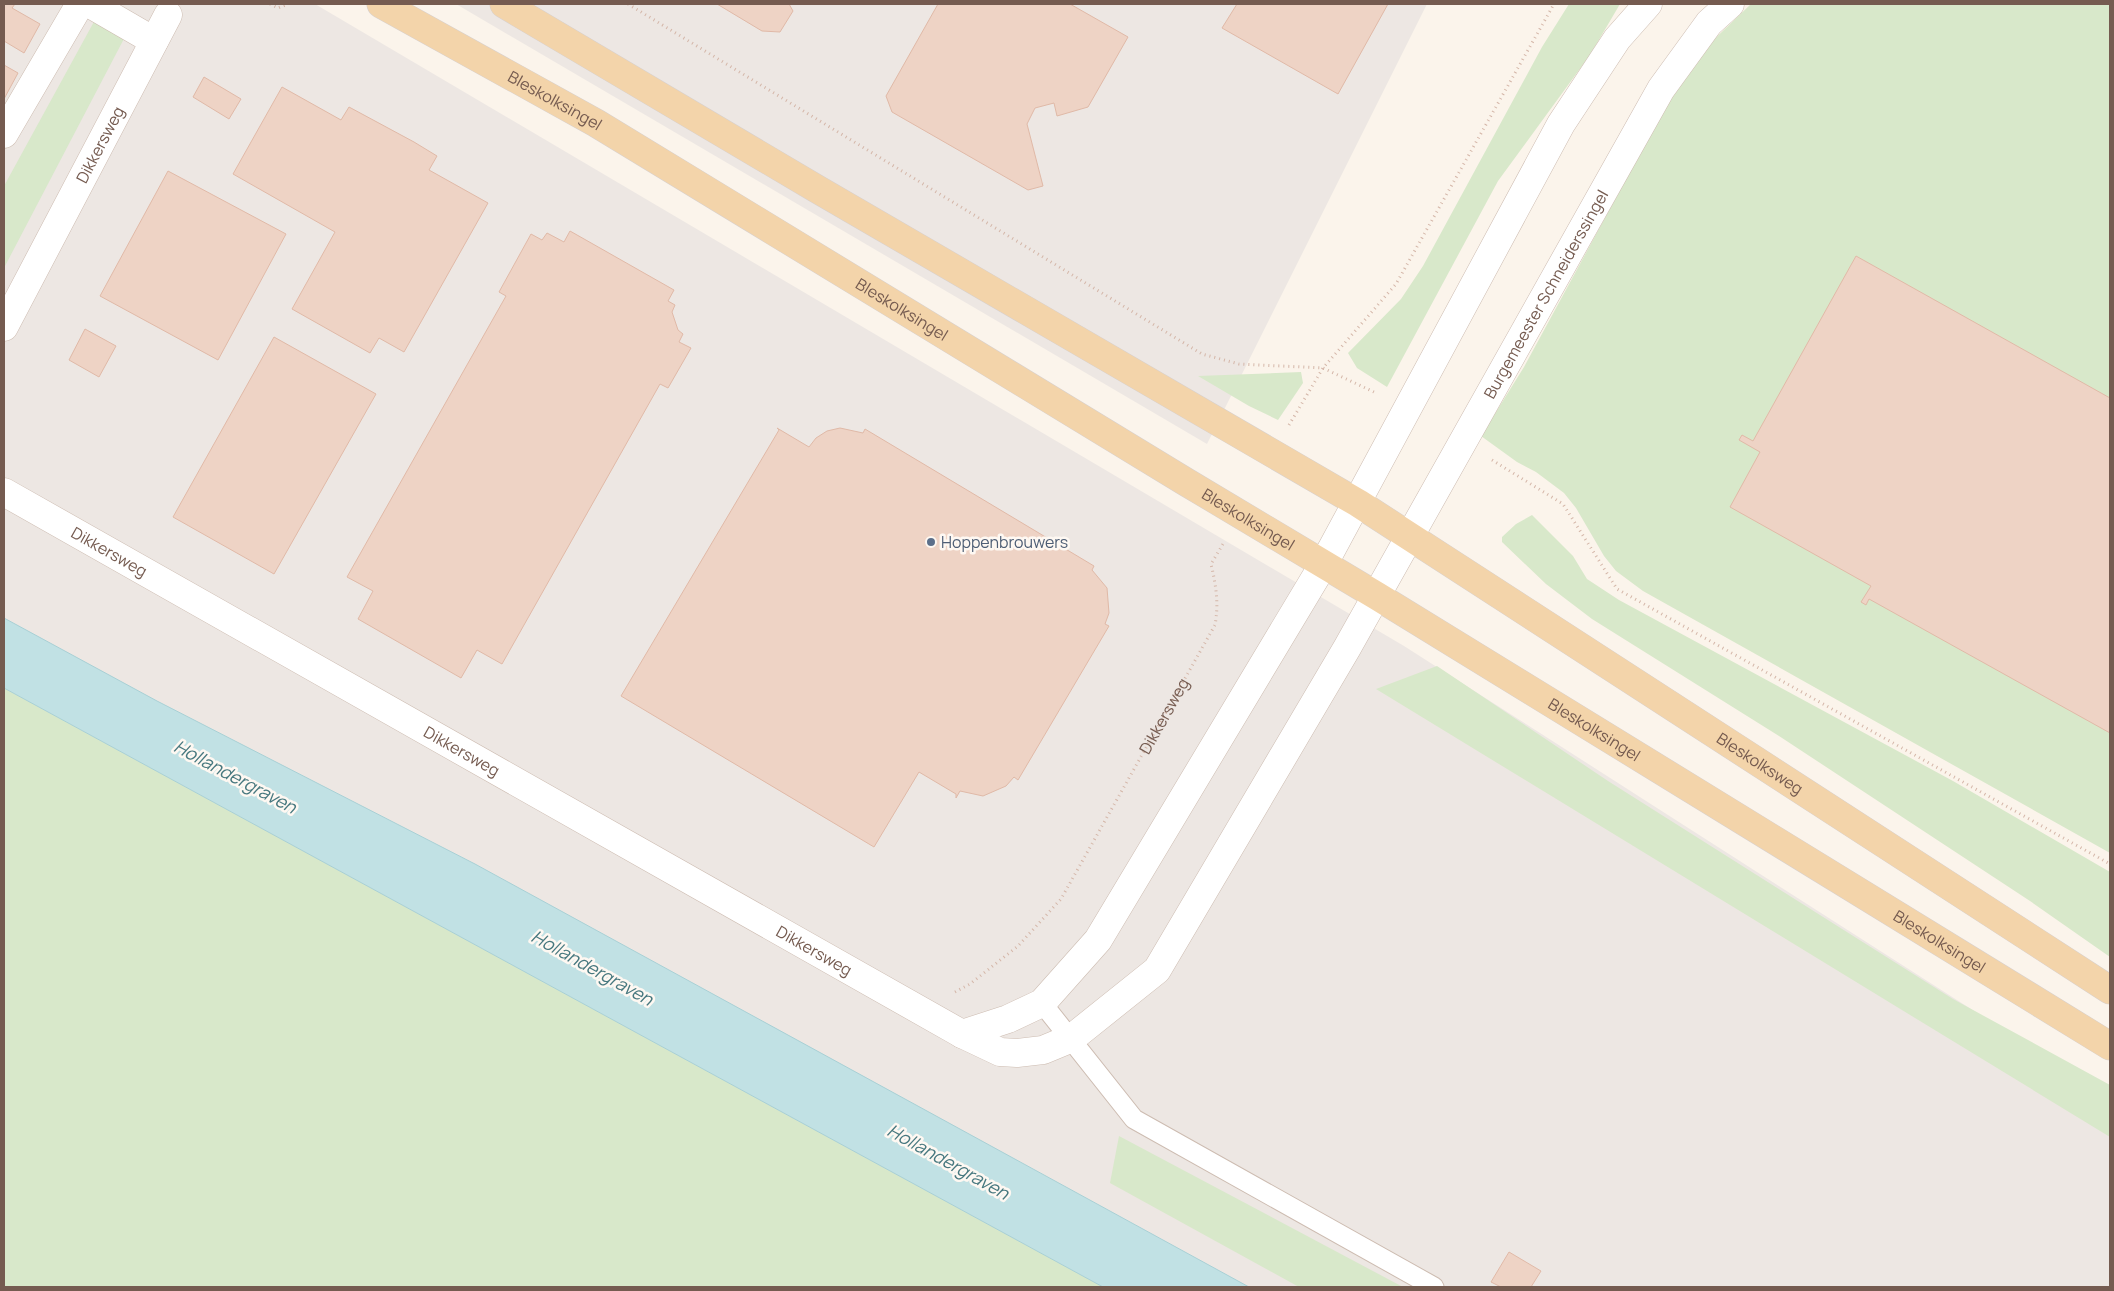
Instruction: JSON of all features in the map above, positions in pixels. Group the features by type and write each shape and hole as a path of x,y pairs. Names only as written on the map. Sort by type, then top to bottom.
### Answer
{"main road":[{"name":"Bleskolksingel","path":"381,4 596,123 1323,566 1377,596 2110,1046"},
{"path":"504,4 817,189 1358,502 1409,536"},
{"name":"Bleskolksweg","path":"1409,536 2110,990"}],"street":[{"path":"4,134 80,4"},
{"path":"90,4 154,41"},
{"path":"962,1034 1008,1019 1042,1003 1098,940 1323,566 1408,411 1560,124 1617,39 1648,4"},
{"name":"Burgemeester Schneiderssingel","path":"1377,596 1661,89 1709,23 1730,4"},
{"name":"Dikkersweg","path":"4,326 168,15"},
{"name":"Dikkersweg","path":"4,492 962,1034 1000,1052 1017,1053 1043,1050 1072,1038 1157,970 1377,596"}],"lane":[{"path":"1042,1003 1072,1038 1134,1119 1434,1287"}],"path":[{"path":"270,4 278,8 288,4"},
{"path":"628,4 1202,354 1239,364 1323,368 1372,391 1408,411"},
{"path":"1273,454 1323,368 1396,284 1554,4"},
{"path":"1463,443 1563,504 1617,589 2110,864"},
{"name":"Dikkersweg","path":"920,1010 970,984 1012,952 1061,899 1215,625 1217,612 1216,585 1211,564 1239,514"}],"shaded area":[{"path":"4,4 315,4 1404,646 2110,1098 2110,1287 1078,1287 4,694"},
{"path":"456,4 1427,4 1207,444"}],"green space":[{"path":"1569,4 1620,4 1590,55 1498,181 1387,387 1357,368 1348,353 1401,299 1423,266 1542,47"},
{"path":"1751,4 2110,4 2110,853 1643,591 1616,571 1604,556 1576,508 1564,493 1481,436 1524,367 1669,100 1703,50"},
{"path":"96,18 127,33 4,268 4,186"},
{"path":"1301,372 1303,383 1278,420 1249,406 1198,376"},
{"path":"1532,515 1573,556 1587,579 1619,600 1953,781 2110,872 2110,957 2030,901 1779,736 1592,619 1546,584 1502,542 1502,537 1516,524"},
{"path":"1437,666 1608,781 1953,999 2110,1085 2110,1137 1376,689"},
{"path":"4,688 1103,1287 4,1287"},
{"path":"1119,1136 1403,1287 1299,1287 1110,1183"}],"water":[{"name":"Hollandergraven","path":"4,618 157,701 475,864 1249,1287 1103,1287 4,688"}],"building":[{"path":"4,4 15,4 12,8 40,24 24,53 4,41"},
{"path":"717,4 789,4 793,11 780,32 762,31"},
{"path":"938,4 1070,4 1128,37 1088,107 1057,116 1054,103 1035,108 1027,124 1043,186 1028,190 892,112 886,96"},
{"path":"1237,4 1388,4 1338,94 1222,28"},
{"path":"4,65 18,73 4,99"},
{"path":"204,77 241,99 229,119 193,97"},
{"path":"282,87 341,120 349,107 414,142 437,156 429,170 488,203 404,352 379,338 370,353 292,309 335,232 233,174"},
{"path":"168,171 286,234 218,360 100,296"},
{"path":"570,231 674,290 668,301 675,305 672,312 678,330 683,334 679,342 691,348 668,388 660,384 502,664 477,650 461,678 358,619 373,591 347,577 506,296 499,292 531,234 542,240 547,233 564,242"},
{"path":"1856,256 2110,398 2110,733 1869,599 1866,605 1861,602 1871,586 1730,507 1760,452 1739,440 1742,435 1753,441"},
{"path":"85,329 116,346 99,377 69,360"},
{"path":"274,337 376,394 274,574 173,517"},
{"path":"777,428 809,447 816,438 827,431 840,428 863,433 865,429 1094,566 1092,570 1107,588 1109,613 1105,624 1109,626 1018,780 1014,777 1006,786 983,796 960,791 956,798 956,794 919,772 874,847 621,696 779,430"},
{"path":"1509,1252 1541,1271 1531,1287 1501,1287 1491,1282"}],"place":[{"name":"Hoppenbrouwers","path":"931,542"}]}
